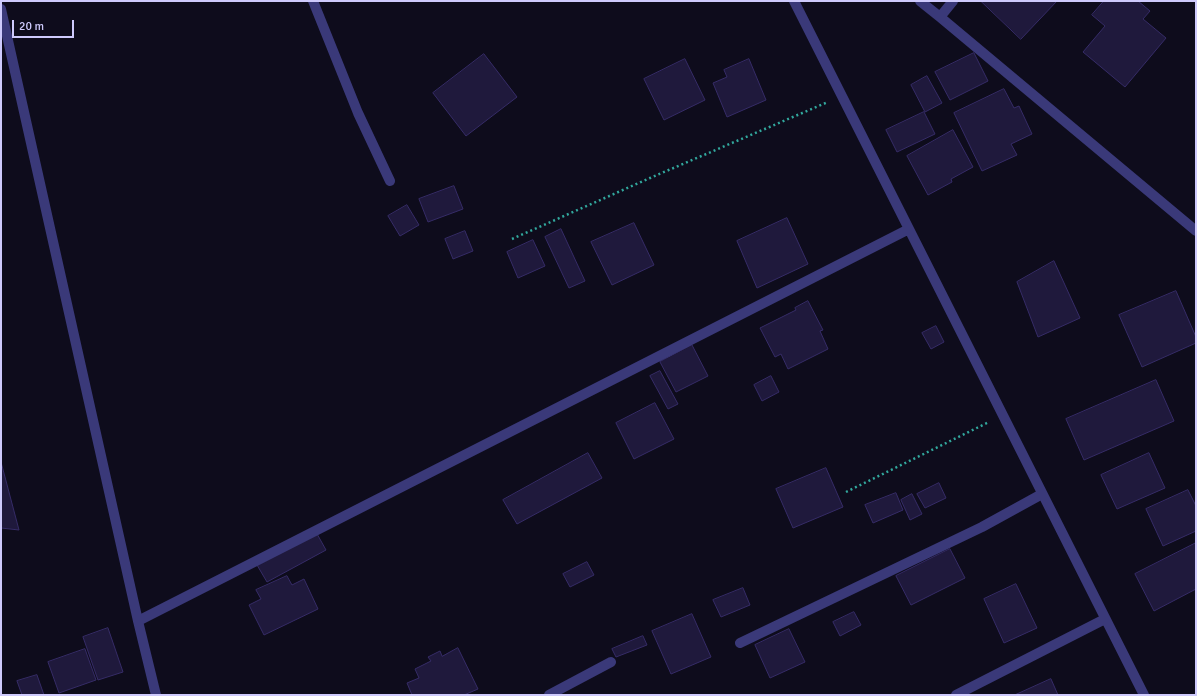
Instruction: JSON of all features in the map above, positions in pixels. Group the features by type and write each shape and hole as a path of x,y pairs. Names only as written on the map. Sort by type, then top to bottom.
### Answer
{"street":[{"path":"313,1 358,113 390,181"},
{"path":"794,1 1144,695"},
{"path":"920,1 940,16 1196,231"},
{"path":"940,16 953,1"},
{"path":"1,9 138,621 156,695"},
{"path":"138,621 909,229"},
{"path":"740,643 982,527 1042,494"},
{"path":"956,695 1105,619"},
{"path":"549,695 611,662"}],"path":[{"path":"512,239 842,96"},
{"path":"846,492 1002,415"}],"building":[{"path":"981,1 1057,1 1021,39"},
{"path":"1104,1 1138,1 1150,11 1143,19 1166,38 1125,87 1083,52 1105,26 1092,15"},
{"path":"974,53 988,81 950,100 935,72"},
{"path":"484,54 517,97 466,136 433,93"},
{"path":"685,59 705,100 664,120 644,79"},
{"path":"749,59 766,100 727,117 713,83 727,77 724,70"},
{"path":"927,76 942,103 925,112 911,85"},
{"path":"1004,89 1014,108 1019,106 1032,134 1011,144 1017,155 982,171 954,113"},
{"path":"924,112 935,134 897,152 886,130"},
{"path":"953,130 973,167 951,179 952,182 928,195 907,156"},
{"path":"454,186 463,209 428,222 419,199"},
{"path":"407,205 419,225 400,236 388,216"},
{"path":"787,218 808,264 757,288 737,241"},
{"path":"634,223 654,265 612,285 591,242"},
{"path":"561,229 585,281 569,288 545,237"},
{"path":"465,231 473,251 453,259 445,239"},
{"path":"533,240 545,266 518,278 507,252"},
{"path":"1054,261 1080,318 1038,337 1017,282"},
{"path":"1176,291 1196,337 1196,343 1142,367 1119,315"},
{"path":"808,301 823,330 820,331 828,349 788,369 781,354 775,357 760,328 796,310 795,308"},
{"path":"936,326 944,342 931,349 922,333"},
{"path":"692,345 708,376 676,392 660,362"},
{"path":"660,371 678,404 668,409 650,376"},
{"path":"771,376 779,392 762,401 754,385"},
{"path":"1156,380 1174,421 1084,460 1066,419"},
{"path":"655,403 674,439 634,459 616,423"},
{"path":"588,453 602,478 517,524 503,500"},
{"path":"1149,453 1165,488 1117,509 1101,475"},
{"path":"1,462 19,530 1,528"},
{"path":"826,468 843,507 793,528 776,489"},
{"path":"939,483 946,498 925,508 917,494"},
{"path":"1188,490 1196,506 1196,531 1163,546 1146,509"},
{"path":"896,493 903,510 873,523 865,505"},
{"path":"912,494 922,514 910,520 901,500"},
{"path":"316,532 326,550 267,582 257,565"},
{"path":"1196,543 1196,589 1154,611 1135,574"},
{"path":"950,549 965,578 911,605 896,576"},
{"path":"587,562 594,575 570,587 563,574"},
{"path":"287,576 292,585 304,579 318,609 264,635 249,605 261,599 256,590"},
{"path":"1016,584 1037,628 1004,643 984,599"},
{"path":"743,588 750,605 721,617 713,600"},
{"path":"854,612 861,625 840,636 833,622"},
{"path":"692,614 711,657 671,674 652,631"},
{"path":"108,628 123,672 98,680 83,637"},
{"path":"789,629 805,662 770,678 755,645"},
{"path":"643,636 647,645 616,657 612,649"},
{"path":"458,648 478,689 464,695 412,695 407,683 419,678 415,669 431,661 428,657 440,651 442,656"},
{"path":"85,649 96,680 59,693 48,662"},
{"path":"37,675 44,695 22,695 17,681"},
{"path":"1051,679 1058,695 1015,695"}]}
